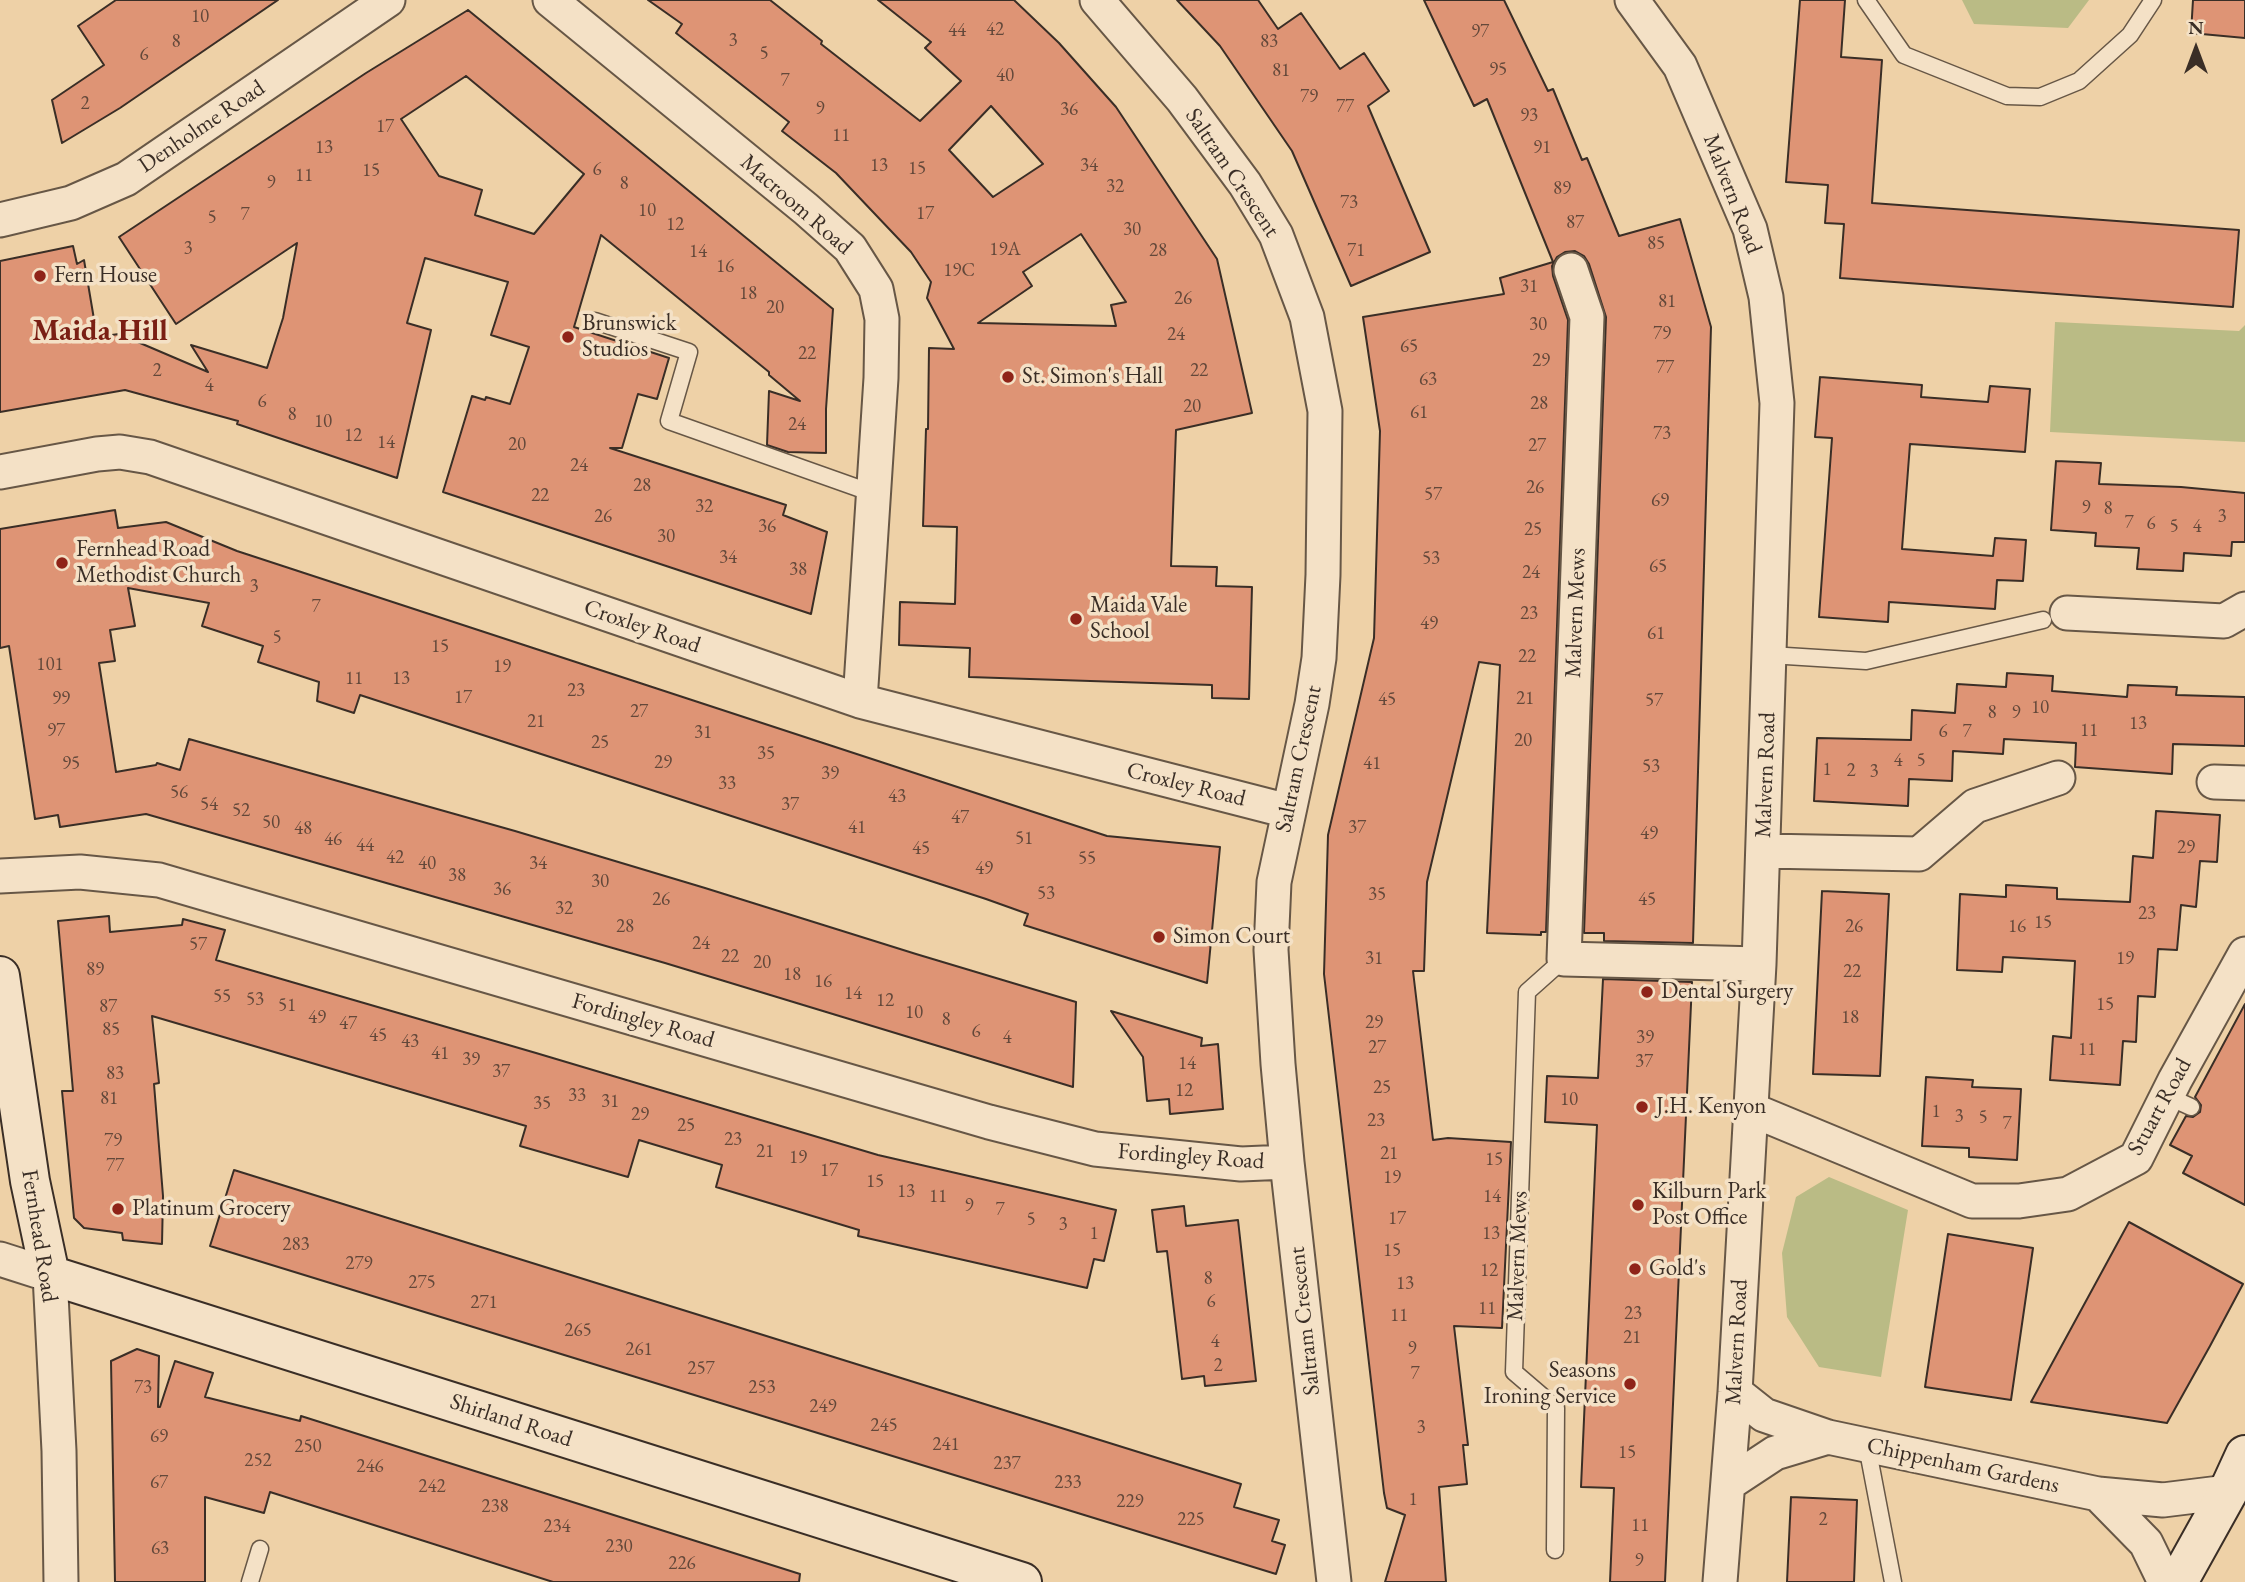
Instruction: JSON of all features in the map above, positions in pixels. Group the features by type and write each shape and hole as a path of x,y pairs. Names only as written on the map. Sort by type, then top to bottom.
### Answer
{"street":[{"name":"Denholme Road","path":"0,220 71,204 126,179 388,0"},
{"name":"Macroom Road","path":"550,0 850,248 876,289 882,319 881,378 860,701"},
{"name":"Saltram Crescent","path":"1097,0 1182,99 1245,184 1276,234 1307,317 1325,411 1324,575 1319,658 1274,882 1271,950 1287,1162 1334,1582"},
{"name":"Malvern Road","path":"1632,0 1681,66 1750,229 1766,297 1777,403 1759,964 1720,1582"},
{"name":"Malvern Mews","path":"1564,959 1587,317 1571,270"},
{"name":"Croxley Road","path":"0,472 97,454 120,452 150,457 860,701 1288,811"},
{"path":"2055,616 2224,621 2245,609"},
{"path":"1764,850 1919,855 1975,806 2058,778"},
{"name":"Fordingley Road","path":"0,876 80,872 159,880 962,1114 1095,1149 1241,1164 1287,1162"},
{"name":"Stuart Road","path":"1750,1109 1972,1200 2019,1201 2068,1194 2136,1158 2179,1101 2245,954"},
{"path":"1564,959 1759,964"},
{"name":"Fernhead Road","path":"0,976 30,1181 50,1275 60,1451 61,1582"},
{"name":"Shirland Road","path":"0,1259 1022,1582"},
{"name":"Chippenham Gardens","path":"1734,1392 1764,1415 1828,1437 2098,1494 2163,1500 2228,1492"},
{"name":"Chippenham Gardens","path":"1728,1484 1775,1453 1828,1437"},
{"path":"2178,1582 2228,1492 2245,1455"},
{"path":"2098,1494 2146,1543 2165,1582"}],"lane":[{"path":"1866,0 1904,55 2007,96 2040,97 2079,81 2130,35 2153,0"},
{"path":"595,321 689,352 669,421 875,494"},
{"path":"1770,655 1866,661 2055,616"},
{"name":"Malvern Mews","path":"1555,1550 1556,1408 1514,1372 1527,992 1564,959"},
{"path":"1867,1446 1893,1582"},
{"path":"250,1582 260,1549"}],"green space":[{"path":"1962,0 2089,0 2068,28 1974,24"},
{"path":"2055,322 2239,331 2245,325 2245,442 2050,432"},
{"path":"1829,1177 1908,1210 1881,1377 1819,1367 1787,1317 1782,1253 1796,1197"}],"building":[{"path":"116,0 278,0 120,108 62,143 52,100 104,65 78,26"},
{"path":"648,0 770,0 822,41 821,44 920,121 961,81 925,48 931,42 878,0 1014,0 1059,43 1116,107 1217,259 1252,413 1176,430 1171,566 1217,567 1216,586 1252,587 1249,699 1212,698 1212,685 969,677 970,648 899,645 900,602 955,604 957,527 923,526 929,348 954,349 927,298 931,282 911,252 836,173 782,131 789,122 676,33 682,24","holes":["991,106 1043,164 993,197 949,150","1081,234 1126,302 1111,305 1116,326 978,323 1032,286 1023,272"]},
{"path":"1177,0 1258,0 1278,29 1301,13 1340,69 1364,53 1389,91 1368,106 1430,252 1351,286 1292,151 1220,46"},
{"path":"1424,0 1504,0 1548,91 1553,89 1582,160 1587,158 1619,236 1680,219 1711,327 1693,943 1604,941 1604,933 1584,933 1606,317 1584,256 1575,251 1565,252 1557,257 1552,266 1568,320 1546,932 1541,932 1541,935 1487,933 1500,665 1479,662 1427,882 1424,971 1413,971 1433,1140 1448,1138 1511,1142 1502,1328 1454,1326 1468,1445 1463,1445 1467,1484 1439,1487 1446,1582 1385,1582 1405,1515 1387,1508 1384,1493 1324,974 1328,835 1374,638 1380,431 1363,317 1504,294 1500,278 1553,262 1487,99 1474,106"},
{"path":"1800,0 1845,0 1841,57 1882,60 1872,203 2239,230 2233,307 1840,278 1844,224 1825,223 1828,185 1786,182"},
{"path":"2193,0 2245,0 2245,38 2191,33"},
{"path":"468,10 833,309 826,409 826,453 788,452 767,445 769,391 800,401 769,375 769,372 601,235 574,327 669,358 657,399 638,394 622,448 610,448 786,505 783,515 827,532 811,614 443,492 472,396 510,404 529,347 491,335 508,282 425,258 407,323 431,330 397,478 237,424 238,421 125,390 0,412 0,261 73,246 77,264 84,260 97,337 119,334 208,372 191,345 267,368 283,318 297,243 176,324 119,237 366,73","holes":["466,76 584,174 534,234 475,215 482,190 439,176 401,119"]},
{"path":"1820,377 1922,385 1921,397 1988,402 1990,386 2030,389 2025,452 1910,444 1902,549 1993,556 1995,538 2026,540 2023,581 1997,580 1995,609 1889,602 1888,622 1819,617 1832,438 1815,437"},
{"path":"2056,461 2101,463 2099,484 2245,493 2245,542 2232,542 2231,556 2184,553 2183,571 2137,569 2139,548 2095,546 2096,533 2051,530"},
{"path":"115,510 118,528 166,522 237,551 1107,836 1220,847 1207,983 1024,925 1028,914 986,899 360,695 354,713 317,701 319,682 258,662 263,646 202,626 209,603 128,588 135,626 110,630 115,661 99,663 116,772 157,763 180,770 189,739 515,831 1076,1002 1073,1087 665,963 146,814 60,827 58,815 35,819 9,646 0,648 0,529"},
{"path":"2007,673 2053,676 2052,691 2127,697 2128,685 2177,687 2176,695 2245,697 2245,746 2173,744 2172,774 2075,767 2076,743 2004,739 2003,754 1953,751 1952,781 1909,779 1908,806 1814,801 1817,738 1911,740 1912,710 1955,713 1957,684 2006,687"},
{"path":"2156,811 2220,815 2217,862 2200,861 2196,907 2181,905 2177,950 2158,949 2155,997 2138,996 2136,1042 2123,1041 2120,1085 2050,1080 2053,1036 2071,1038 2075,961 2003,957 2002,972 1957,970 1960,894 2006,897 2006,885 2057,888 2057,899 2130,902 2133,856 2153,858"},
{"path":"1822,891 1889,894 1880,1076 1813,1074"},
{"path":"109,916 110,932 182,925 183,919 225,930 216,960 878,1155 1116,1210 1104,1261 1094,1259 1087,1288 858,1236 859,1230 716,1187 722,1165 639,1140 628,1177 520,1146 526,1126 152,1016 159,1083 154,1084 163,1196 162,1244 123,1240 122,1233 84,1228 74,1218 62,1091 73,1091 58,921"},
{"path":"1603,979 1692,982 1665,1582 1610,1582 1614,1488 1581,1487 1597,1125 1545,1122 1547,1076 1598,1078"},
{"path":"2245,1004 2245,1205 2183,1173 2192,1156 2170,1145 2186,1116 2193,1117 2200,1112 2201,1105 2195,1097"},
{"path":"1111,1011 1202,1038 1201,1046 1218,1044 1223,1109 1170,1114 1169,1099 1147,1101 1143,1057"},
{"path":"1926,1077 1973,1080 1972,1087 2021,1089 2017,1160 1969,1157 1969,1148 1922,1146"},
{"path":"234,1170 1241,1484 1234,1507 1279,1520 1272,1541 1285,1545 1276,1574 210,1246"},
{"path":"1184,1206 1186,1226 1238,1220 1256,1381 1205,1386 1204,1376 1182,1379 1167,1251 1157,1252 1152,1210"},
{"path":"2129,1222 2243,1284 2210,1346 2167,1423 2031,1402"},
{"path":"1948,1234 2033,1248 2011,1400 1925,1387"},
{"path":"137,1349 159,1356 158,1407 175,1361 213,1373 205,1397 300,1421 301,1416 800,1574 799,1582 553,1582 270,1492 264,1513 205,1497 205,1582 115,1582 111,1361"},
{"path":"1791,1497 1857,1500 1854,1582 1787,1582"}],"place":[{"name":"Fern House","path":"40,276"},
{"name":"Brunswick Studios","path":"568,337"},
{"name":"St. Simon's Hall","path":"1008,377"},
{"name":"Fernhead Road Methodist Church","path":"62,563"},
{"name":"Maida Vale School","path":"1076,619"},
{"name":"Simon Court","path":"1159,937"},
{"name":"Dental Surgery","path":"1647,992"},
{"name":"J.H. Kenyon","path":"1642,1107"},
{"name":"Kilburn Park Post Office","path":"1638,1205"},
{"name":"Platinum Grocery","path":"118,1209"},
{"name":"Gold's","path":"1635,1269"},
{"name":"Seasons Ironing Service","path":"1630,1384"}],"district":[{"name":"Maida Hill","path":"100,332"}]}
